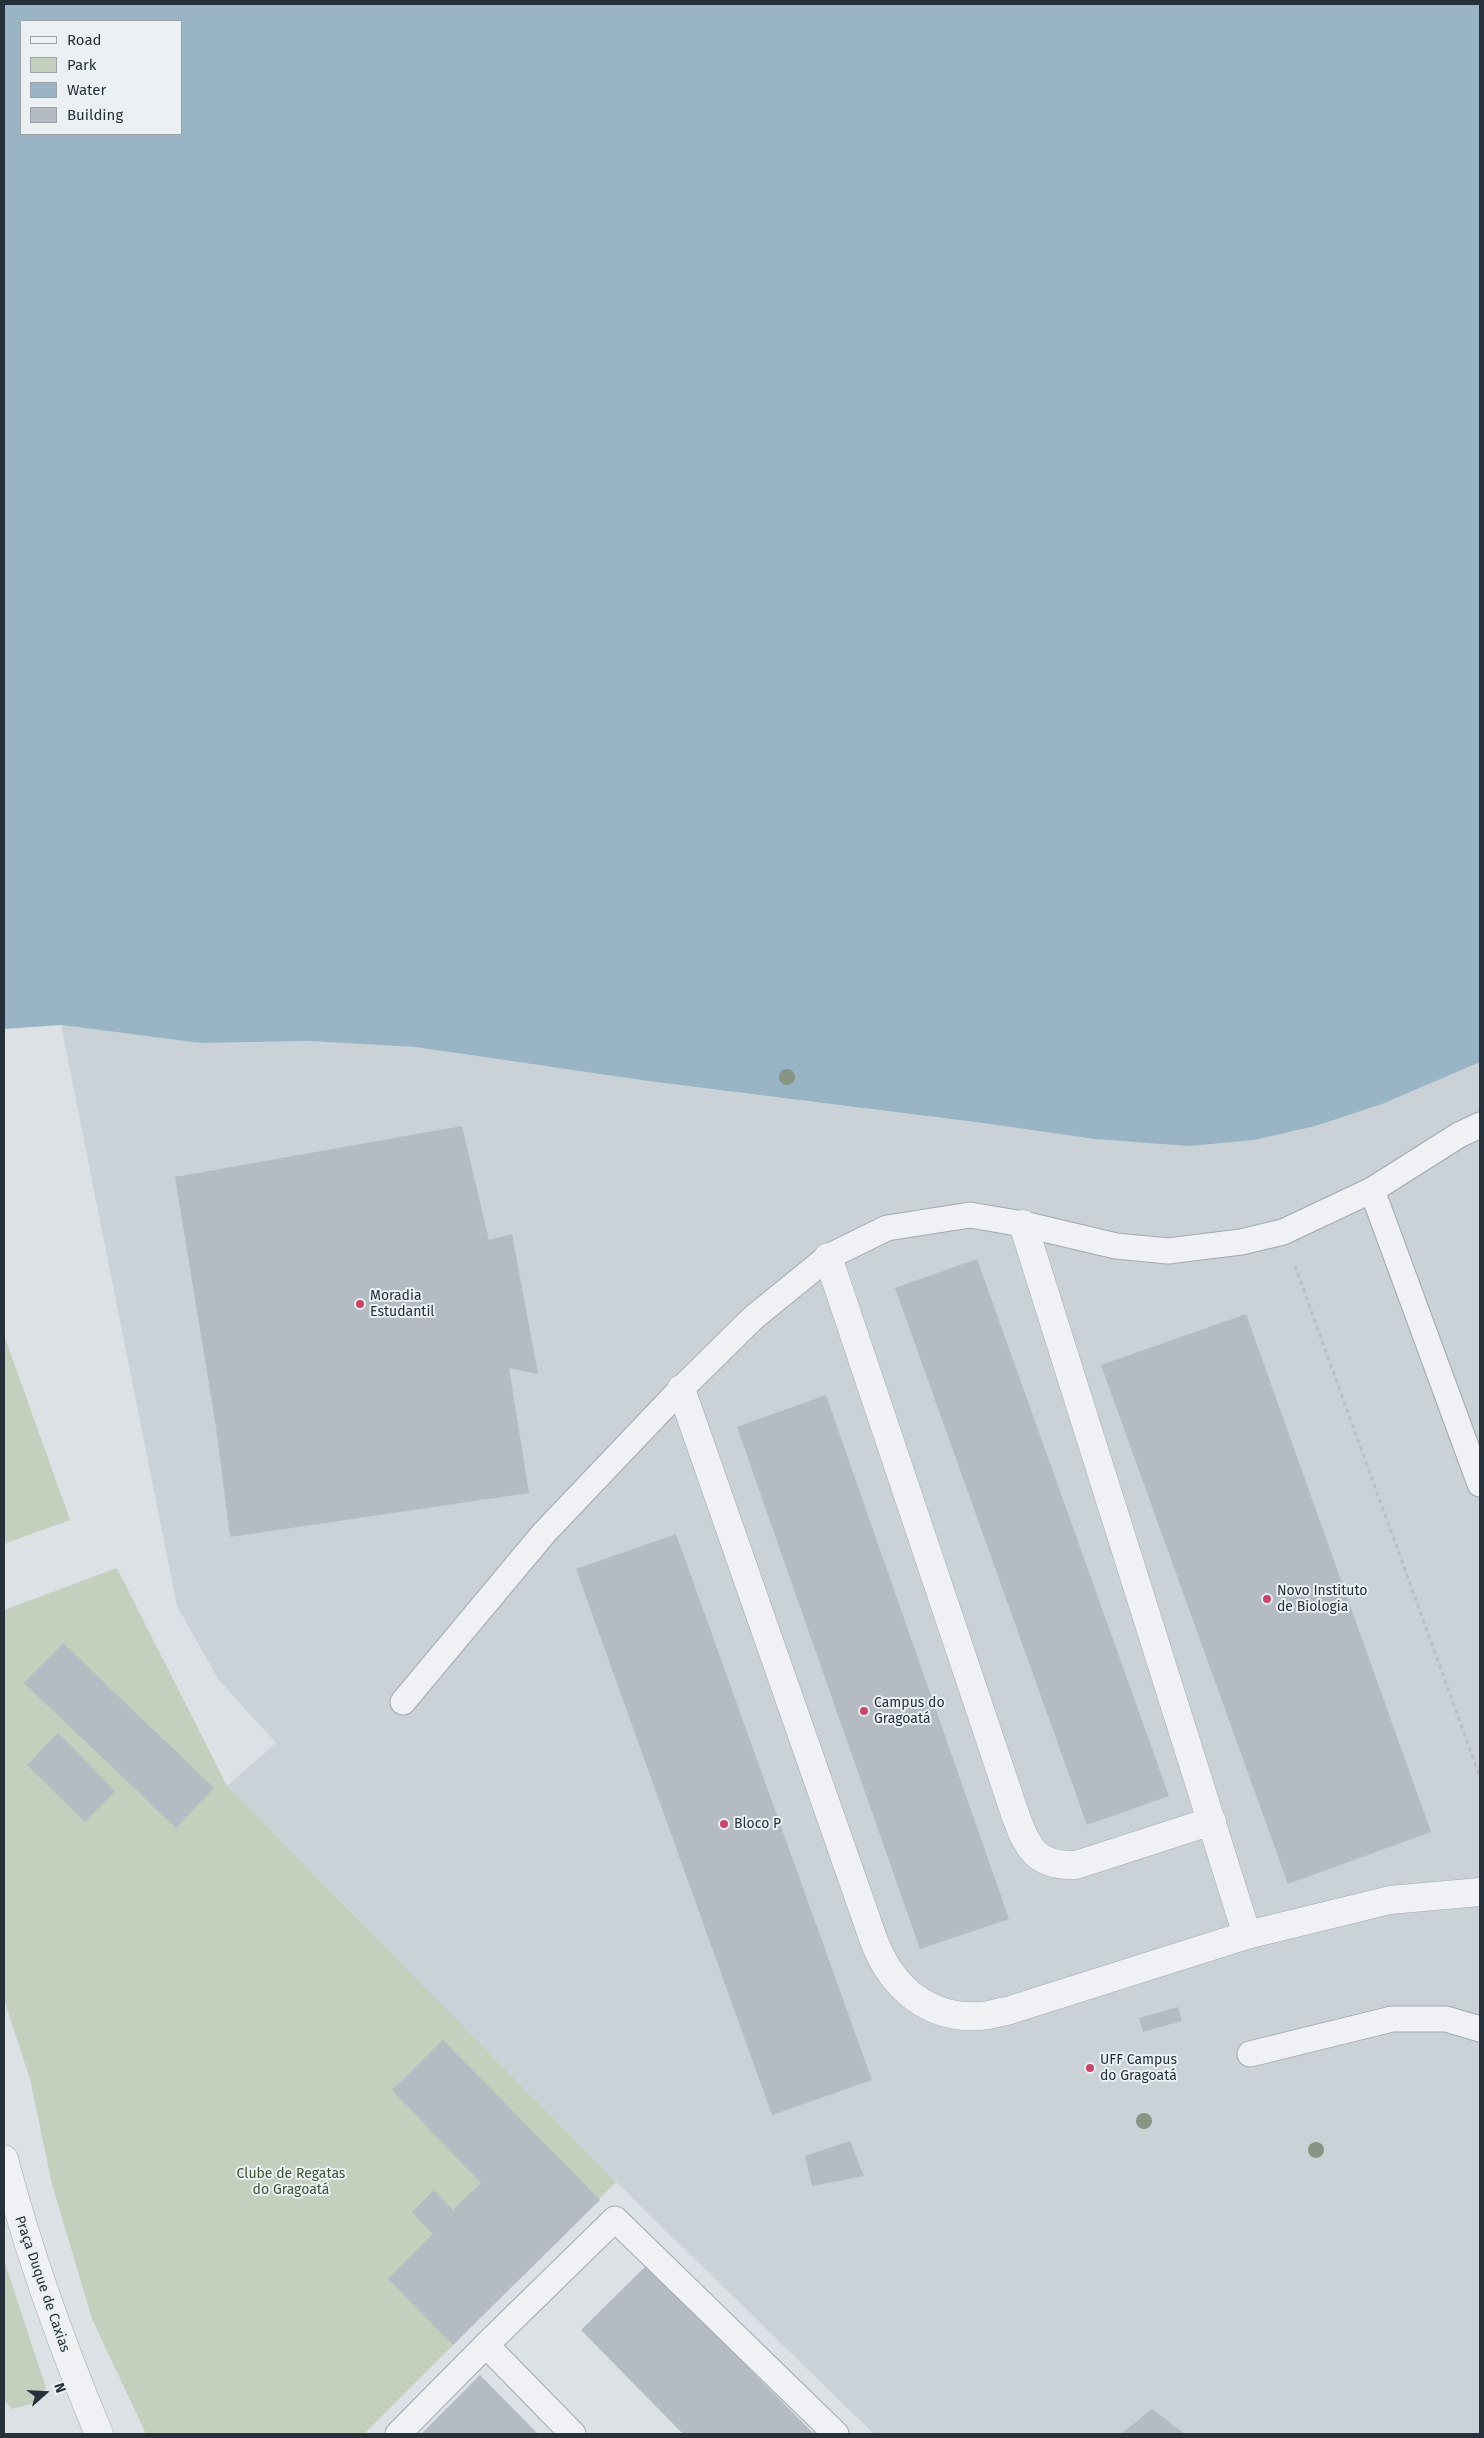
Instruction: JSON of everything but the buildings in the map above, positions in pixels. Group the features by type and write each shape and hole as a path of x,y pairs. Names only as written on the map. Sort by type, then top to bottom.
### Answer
{"street":[{"path":"1022,1224 1247,1935"},
{"path":"828,1257 1014,1812 1023,1836 1032,1852 1046,1862 1061,1866 1076,1865 1212,1821"},
{"path":"681,1389 882,1962 894,1980 910,1995 929,2007 954,2015 981,2016 1007,2010 1247,1935 1390,1900 1480,1892"},
{"name":"Praça Duque de Caxias","path":"4,2159 20,2220 59,2337 99,2434"}],"lane":[{"path":"403,1702 544,1534 681,1389 753,1318 828,1257 887,1228 970,1216 1022,1224 1116,1246 1168,1251 1241,1242 1283,1232 1372,1190 1459,1135 1480,1126"},
{"path":"1372,1190 1480,1484"},
{"path":"1250,2054 1392,2019 1446,2019 1480,2029"},
{"path":"398,2434 615,2219 836,2434"},
{"path":"486,2345 573,2434"}],"path":[{"path":"1283,1232 1480,1777"}],"shaded area":[{"name":"Campus do Gragoatá","path":"1480,1009 1480,2434 874,2434 616,2182 227,1786 276,1743 218,1679 177,1606 61,1025 201,1043 309,1041 415,1047 648,1081 1095,1139"}],"green space":[{"path":"4,1335 70,1520 4,1544"},
{"name":"Clube de Regatas do Gragoatá","path":"117,1568 227,1786 616,2182 364,2434 146,2434 92,2319 52,2184 30,2079 4,2000 4,1610"},
{"path":"4,2260 46,2388 34,2403 12,2409 4,2400"}],"water":[{"path":"4,4 1480,4 1480,1062 1382,1104 1315,1126 1254,1140 1189,1146 1095,1139 648,1081 415,1047 309,1041 201,1043 61,1025 4,1029"}],"place":[{"name":"Moradia Estudantil","path":"360,1304"},
{"name":"Novo Instituto de Biologia","path":"1267,1599"},
{"name":"Campus do Gragoatá","path":"864,1711"},
{"name":"Bloco P","path":"724,1824"},
{"name":"UFF Campus do Gragoatá","path":"1090,2068"}]}
